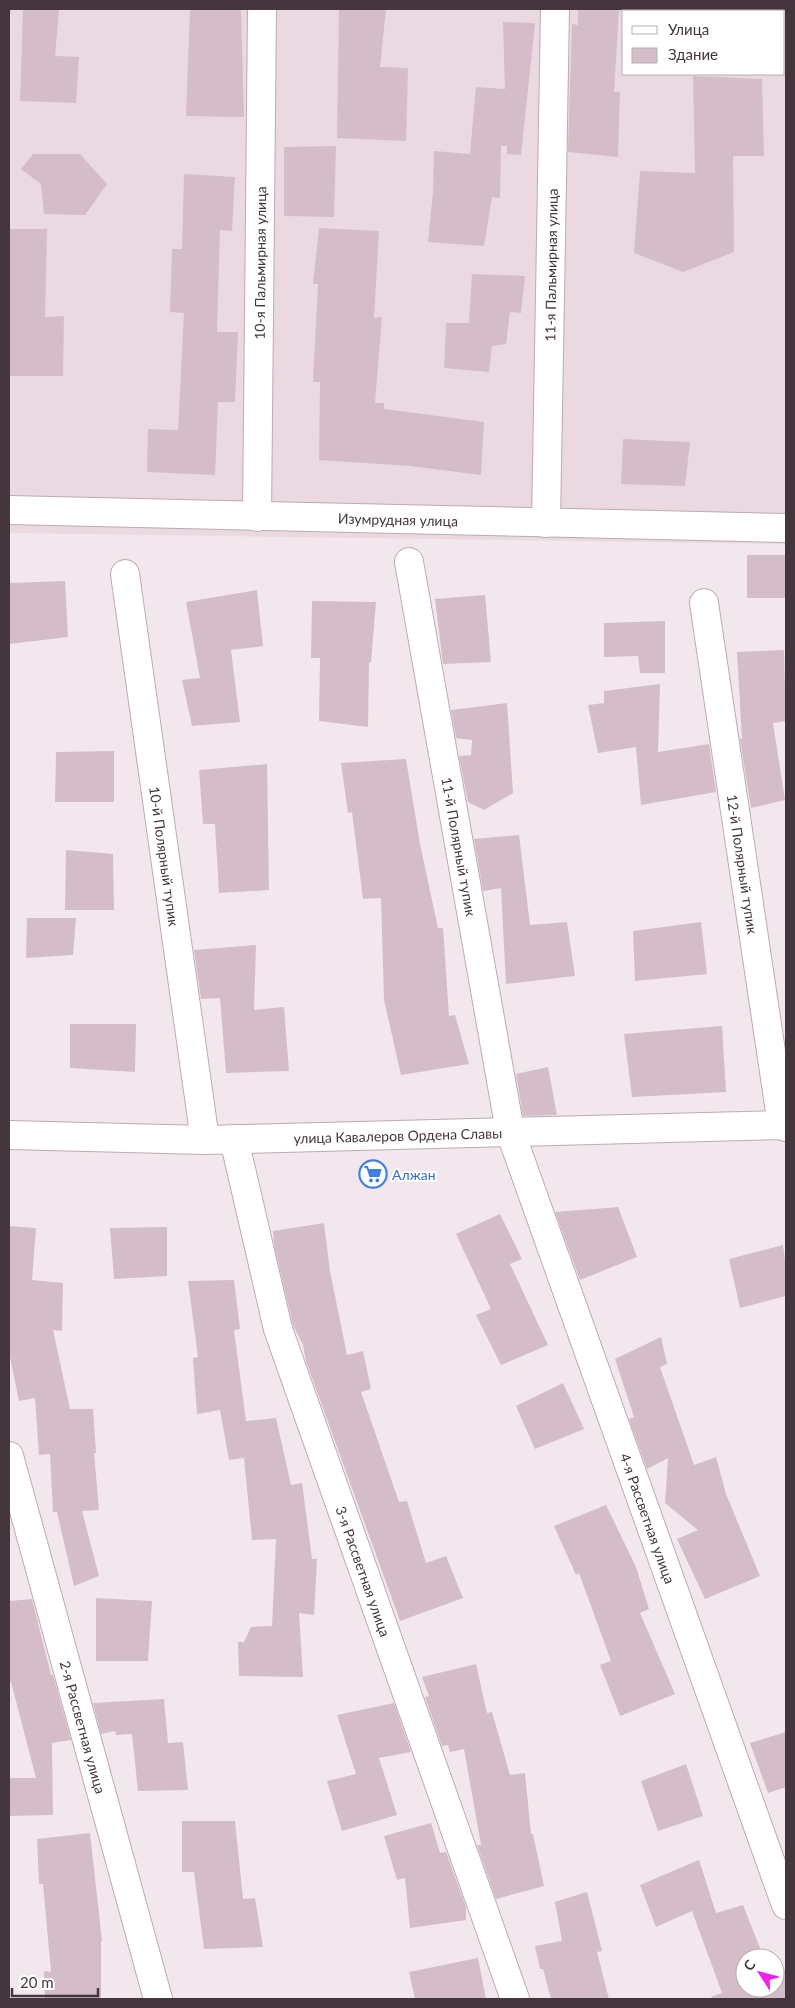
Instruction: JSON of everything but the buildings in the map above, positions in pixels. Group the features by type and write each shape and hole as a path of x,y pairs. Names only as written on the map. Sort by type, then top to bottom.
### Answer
{"street":[{"name":"10-я Пальмирная улица","path":"257,517 262,9"},
{"name":"11-я Пальмирная улица","path":"546,523 556,9"},
{"name":"Изумрудная улица","path":"9,510 786,528"},
{"name":"11-й Полярный тупик","path":"409,562 510,1131"},
{"name":"10-й Полярный тупик","path":"125,574 205,1140"},
{"name":"12-й Полярный тупик","path":"704,603 784,1126"},
{"name":"улица Кавалеров Ордена Славы","path":"9,1135 205,1140 510,1131 784,1126"},
{"name":"4-я Рассветная улица","path":"510,1131 786,1904"},
{"name":"3-я Рассветная улица","path":"234,1139 278,1329 515,1999"},
{"name":"2-я Рассветная улица","path":"9,1456 158,1999"}],"shaded area":[{"path":"9,9 786,9 786,544 9,533"}],"place":[{"name":"Алжан","path":"373,1174"}]}
